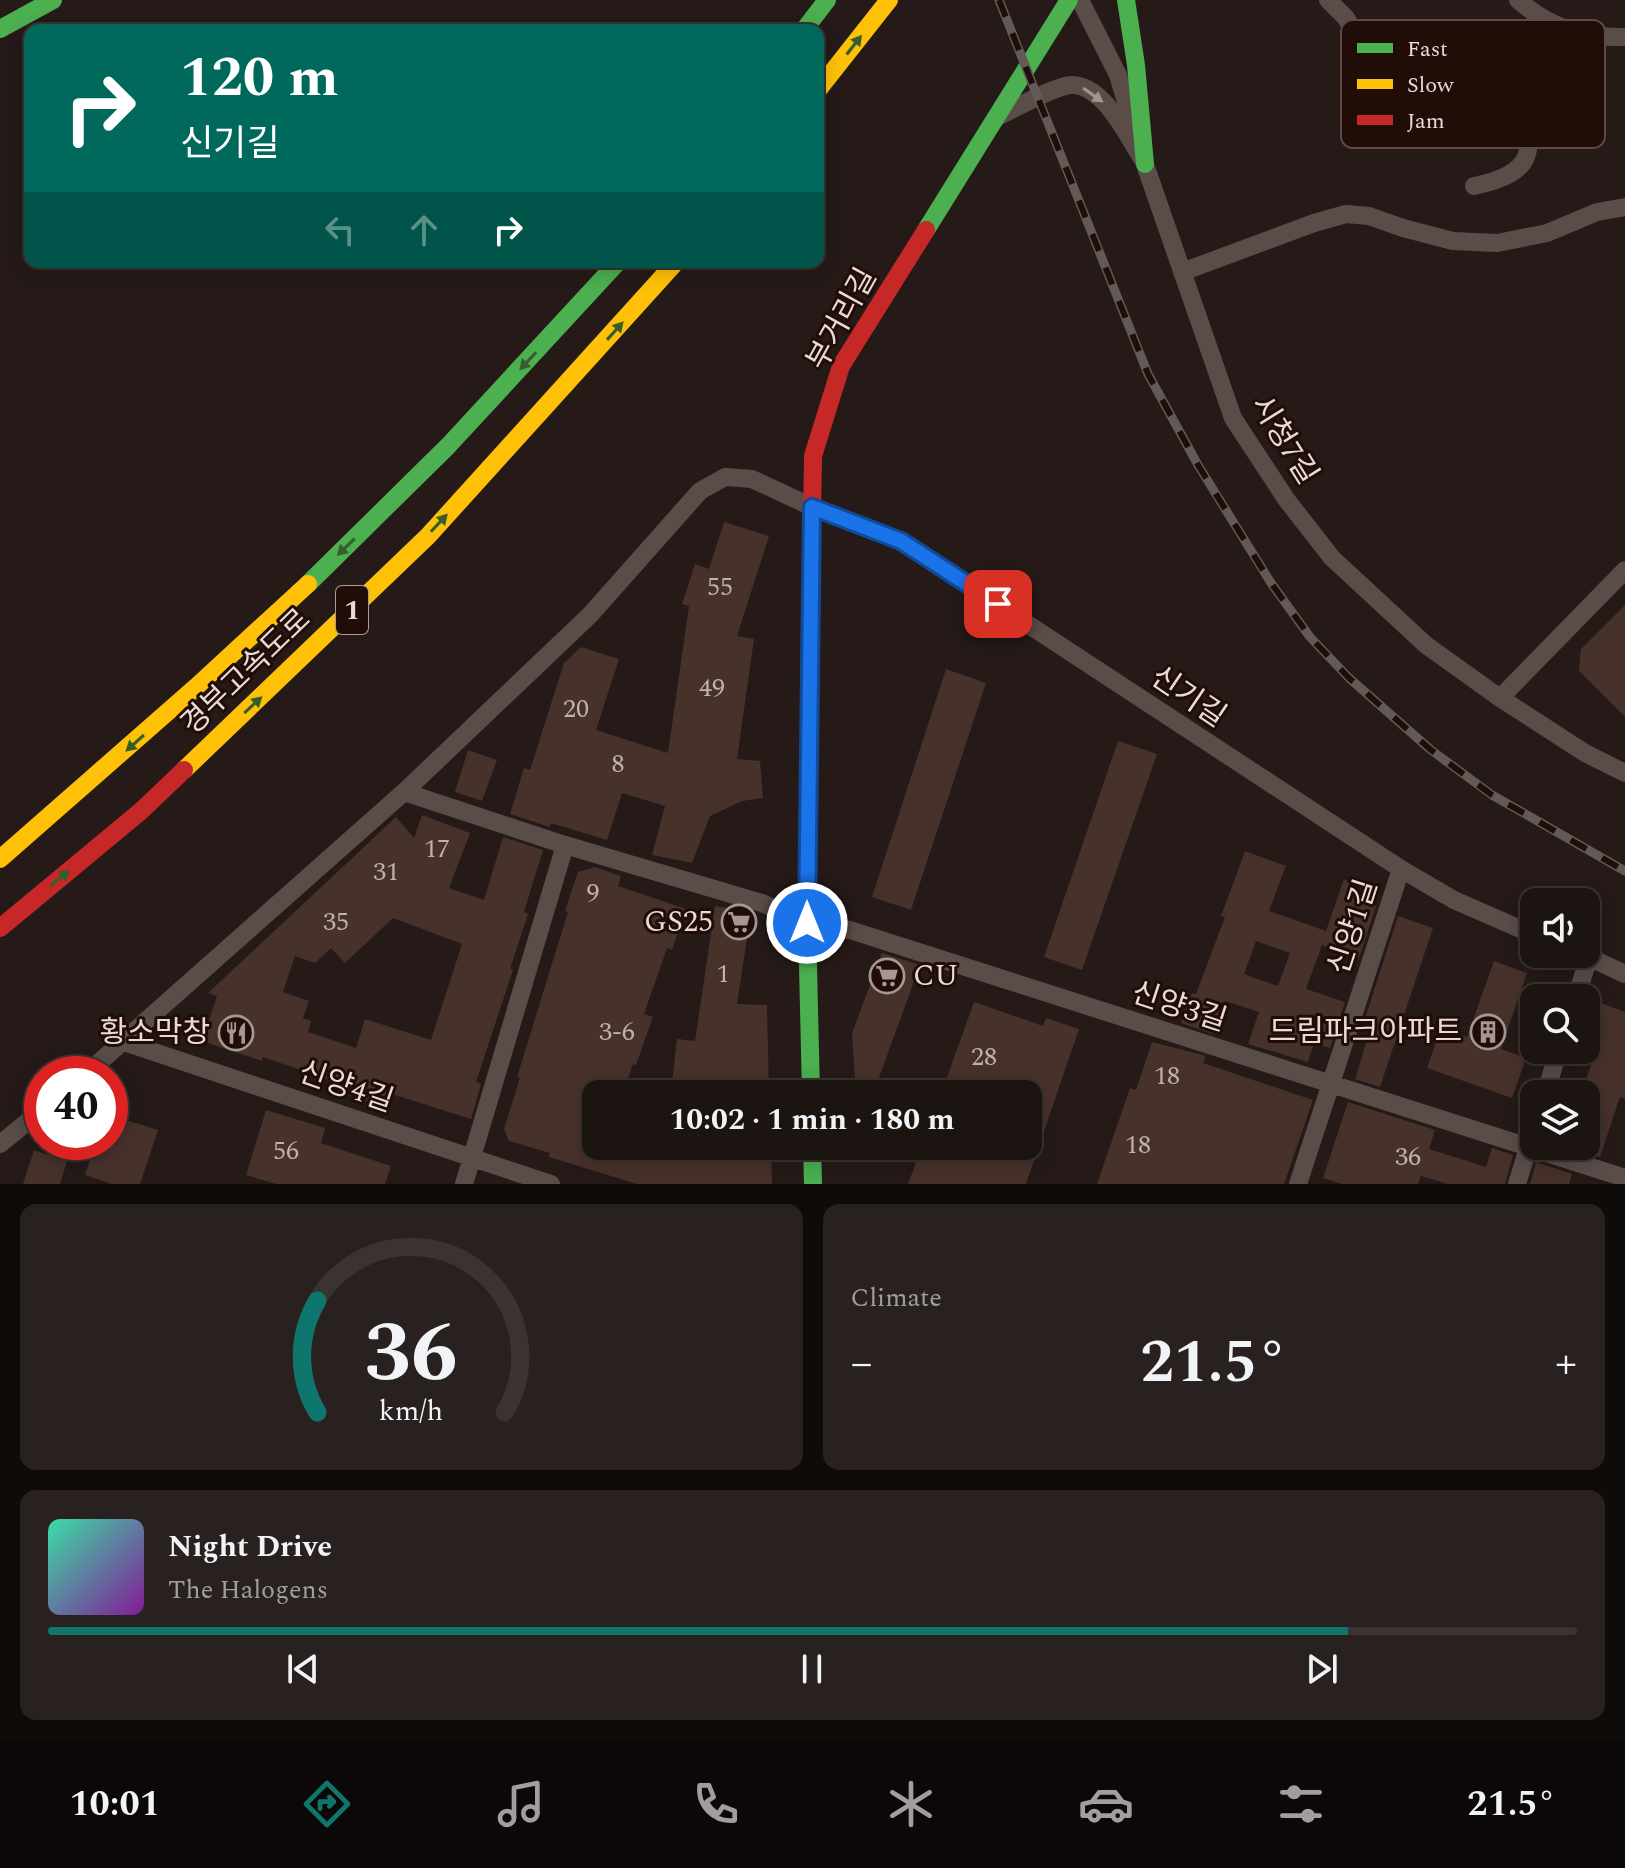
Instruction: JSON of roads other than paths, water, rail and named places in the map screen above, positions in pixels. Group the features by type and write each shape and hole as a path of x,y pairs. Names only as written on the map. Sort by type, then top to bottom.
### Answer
{"main road":[{"path":"0,29 53,0"},
{"path":"809,24 827,0"},
{"path":"824,82 889,0"},
{"name":"부거리길","path":"811,1080 807,923 813,456 841,366 1069,0"},
{"path":"1126,0 1136,65 1145,164"},
{"name":"경부고속도로","path":"0,859 113,762 296,595 440,456 612,268"},
{"name":"경부고속도로","path":"0,928 141,811 428,536 671,268"},
{"path":"812,1160 813,1184"}],"street":[{"name":"시청7길","path":"1080,0 1118,75 1145,164 1233,418 1286,499 1332,558 1426,645 1585,753 1625,773"},
{"path":"1328,0 1347,20"},
{"path":"1518,0 1547,20"},
{"path":"1535,14 1536,20"},
{"path":"997,117 1071,85 1087,88 1100,96 1145,164"},
{"path":"1474,186 1496,182 1515,172 1527,157 1529,148"},
{"path":"1182,272 1346,214 1369,216 1453,241 1497,243 1547,233 1597,212 1625,207"},
{"name":"신기길","path":"107,1056 404,792 590,615 700,491 725,477 752,479 812,507 901,541 1401,869 1454,900 1520,929"},
{"path":"1500,698 1625,570"},
{"path":"404,792 565,845 762,903 807,923"},
{"path":"464,1184 565,845"},
{"name":"신양1길","path":"1298,1184 1401,869"},
{"name":"신양3길","path":"807,923 850,930 1331,1085 1520,1135"},
{"path":"1600,962 1625,974"},
{"name":"신양4길","path":"124,1042 551,1184"},
{"path":"0,1144 24,1125"},
{"path":"1517,1184 1524,1160"},
{"name":"신양3길","path":"1583,1160 1625,1178"}],"railway":[{"path":"999,0 1148,374 1198,465 1271,583 1310,637 1349,678 1431,750 1492,795 1625,871"}],"place":[{"name":"GS25","path":"739,922"},
{"name":"CU","path":"887,976"},
{"name":"드림파크아파트","path":"1488,1032"},
{"name":"황소막창","path":"236,1033"}]}
